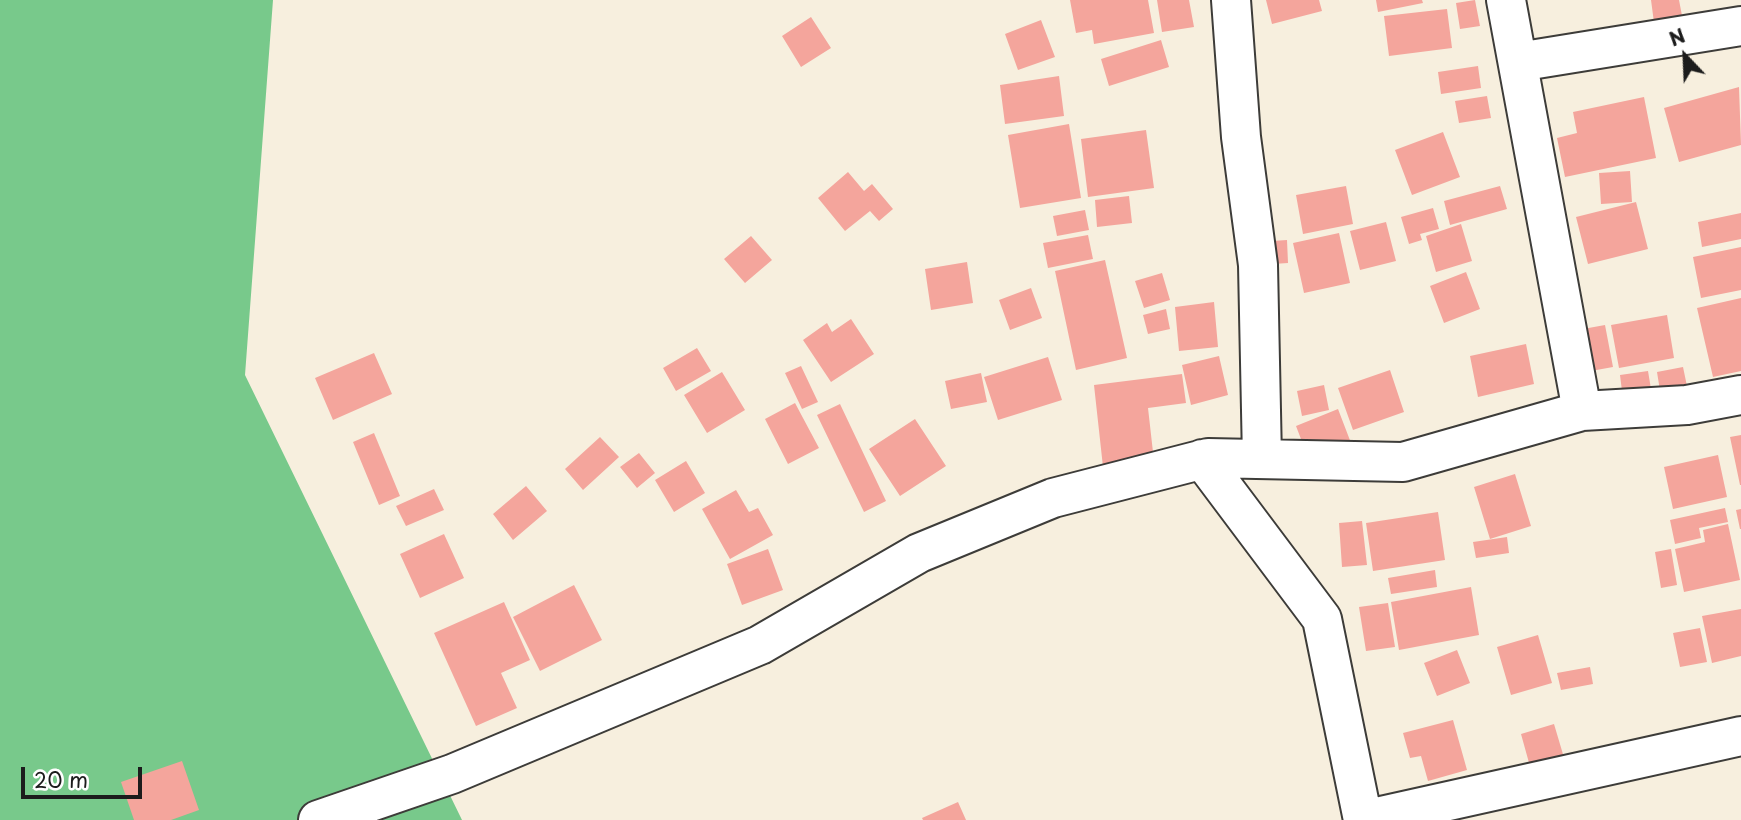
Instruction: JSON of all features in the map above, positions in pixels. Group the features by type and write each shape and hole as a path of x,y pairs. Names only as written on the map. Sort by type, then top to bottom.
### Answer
{"street":[{"path":"1231,0 1241,137 1258,265 1262,459"},
{"path":"1506,0 1582,411"},
{"path":"1518,62 1741,26"},
{"path":"318,820 452,774 760,645 919,553 1053,498 1202,459 1403,462 1582,411 1687,405 1741,396"},
{"path":"1202,459 1322,619 1363,820 1741,736"}],"green space":[{"path":"0,0 273,0 245,375 462,820 0,820"}],"building":[{"path":"1070,0 1148,0 1154,33 1094,44 1092,30 1076,33"},
{"path":"1157,0 1189,0 1194,27 1162,32"},
{"path":"1266,0 1319,0 1322,11 1272,24"},
{"path":"1376,0 1422,0 1423,3 1378,12"},
{"path":"1475,0 1480,26 1460,29 1456,3"},
{"path":"1651,0 1679,0 1684,26 1655,30"},
{"path":"1447,9 1452,48 1389,56 1384,16"},
{"path":"811,17 831,48 801,67 782,36"},
{"path":"1041,20 1055,57 1018,70 1005,34"},
{"path":"1161,40 1169,67 1109,86 1101,59"},
{"path":"1478,66 1481,88 1441,94 1438,72"},
{"path":"1059,76 1064,116 1005,124 1000,85"},
{"path":"1739,87 1741,145 1679,162 1664,108"},
{"path":"1487,96 1491,118 1459,123 1455,101"},
{"path":"1644,97 1656,158 1565,177 1557,138 1577,133 1573,112"},
{"path":"1069,124 1081,198 1020,208 1008,135"},
{"path":"1146,130 1154,188 1088,197 1081,139"},
{"path":"1443,132 1460,177 1412,195 1395,150"},
{"path":"1630,171 1632,202 1601,204 1599,173"},
{"path":"848,172 864,191 872,184 893,209 879,221 870,211 845,231 818,198"},
{"path":"1346,186 1353,224 1303,234 1296,195"},
{"path":"1500,186 1507,209 1450,225 1444,201"},
{"path":"1129,196 1132,223 1097,227 1095,200"},
{"path":"1636,202 1648,249 1588,264 1576,217"},
{"path":"1433,208 1439,229 1420,234 1422,240 1409,244 1401,217"},
{"path":"1085,210 1089,230 1057,236 1053,216"},
{"path":"1741,213 1741,239 1702,247 1698,222"},
{"path":"1386,222 1396,261 1360,270 1350,231"},
{"path":"1461,224 1472,261 1436,272 1426,236"},
{"path":"1339,233 1350,283 1304,293 1293,243"},
{"path":"1088,235 1093,259 1048,268 1043,243"},
{"path":"751,236 772,260 745,283 724,259"},
{"path":"1287,240 1288,263 1273,264 1272,241"},
{"path":"1741,247 1741,290 1701,298 1693,257"},
{"path":"1105,260 1127,358 1076,370 1055,271"},
{"path":"967,262 973,303 931,310 925,269"},
{"path":"1466,272 1480,309 1444,323 1430,286"},
{"path":"1162,273 1170,300 1144,308 1135,281"},
{"path":"1031,288 1042,318 1010,330 999,300"},
{"path":"1741,298 1741,371 1713,377 1697,308"},
{"path":"1214,302 1218,347 1179,351 1175,307"},
{"path":"1166,309 1170,329 1148,334 1143,315"},
{"path":"1667,315 1674,358 1619,368 1611,325"},
{"path":"851,319 874,354 831,382 803,340 827,323 832,332"},
{"path":"1605,325 1613,367 1591,371 1583,329"},
{"path":"1526,344 1534,384 1478,397 1470,356"},
{"path":"697,348 711,371 676,391 663,368"},
{"path":"374,353 392,394 333,420 315,378"},
{"path":"1219,356 1228,395 1191,405 1182,365"},
{"path":"1048,357 1062,400 998,420 984,377"},
{"path":"801,366 818,402 802,409 785,373"},
{"path":"1683,367 1688,391 1661,397 1657,372"},
{"path":"1390,370 1404,412 1353,430 1338,388"},
{"path":"1648,371 1652,395 1623,399 1620,375"},
{"path":"722,372 745,410 707,433 684,395"},
{"path":"981,373 987,402 951,409 945,381"},
{"path":"1182,374 1186,403 1148,408 1154,461 1103,467 1094,385"},
{"path":"1324,385 1329,410 1302,416 1297,391"},
{"path":"795,403 819,448 788,464 765,419"},
{"path":"840,404 886,501 864,512 817,415"},
{"path":"1338,409 1351,443 1309,460 1296,426"},
{"path":"915,419 946,466 900,496 869,449"},
{"path":"374,433 400,496 379,505 353,442"},
{"path":"1741,435 1741,485 1740,485 1730,437"},
{"path":"600,437 619,457 583,490 565,469"},
{"path":"639,453 655,473 637,488 620,467"},
{"path":"1718,455 1727,497 1673,509 1664,467"},
{"path":"686,461 705,493 674,512 655,480"},
{"path":"1515,474 1531,526 1490,539 1474,487"},
{"path":"526,486 547,511 513,540 493,514"},
{"path":"434,489 444,510 406,526 396,506"},
{"path":"736,490 749,512 758,508 773,535 730,559 702,509"},
{"path":"1725,508 1728,522 1699,528 1701,538 1675,544 1670,520"},
{"path":"1741,509 1741,529 1740,529 1736,510"},
{"path":"1438,512 1445,560 1373,571 1366,523"},
{"path":"1362,521 1367,565 1342,567 1339,523"},
{"path":"1728,524 1740,580 1684,592 1675,549 1705,542 1703,530"},
{"path":"444,534 464,578 420,598 400,554"},
{"path":"1507,537 1509,553 1476,558 1473,542"},
{"path":"768,549 783,590 742,605 727,564"},
{"path":"1671,549 1677,585 1661,588 1655,552"},
{"path":"1435,570 1437,587 1391,594 1388,578"},
{"path":"574,585 602,640 540,671 513,617"},
{"path":"1471,587 1479,635 1399,650 1391,602"},
{"path":"504,602 530,660 501,673 517,708 476,726 434,633"},
{"path":"1388,603 1395,647 1366,651 1359,607"},
{"path":"1741,609 1741,656 1712,663 1702,616"},
{"path":"1700,628 1707,662 1680,667 1673,633"},
{"path":"1538,635 1552,683 1511,695 1497,647"},
{"path":"1457,650 1470,683 1437,696 1424,663"},
{"path":"1590,667 1593,684 1561,690 1557,673"},
{"path":"1453,720 1467,770 1428,781 1421,756 1410,758 1403,733"},
{"path":"1554,724 1565,761 1531,770 1521,734"},
{"path":"182,761 199,810 171,820 134,820 121,782"},
{"path":"958,802 966,820 922,818"}]}
